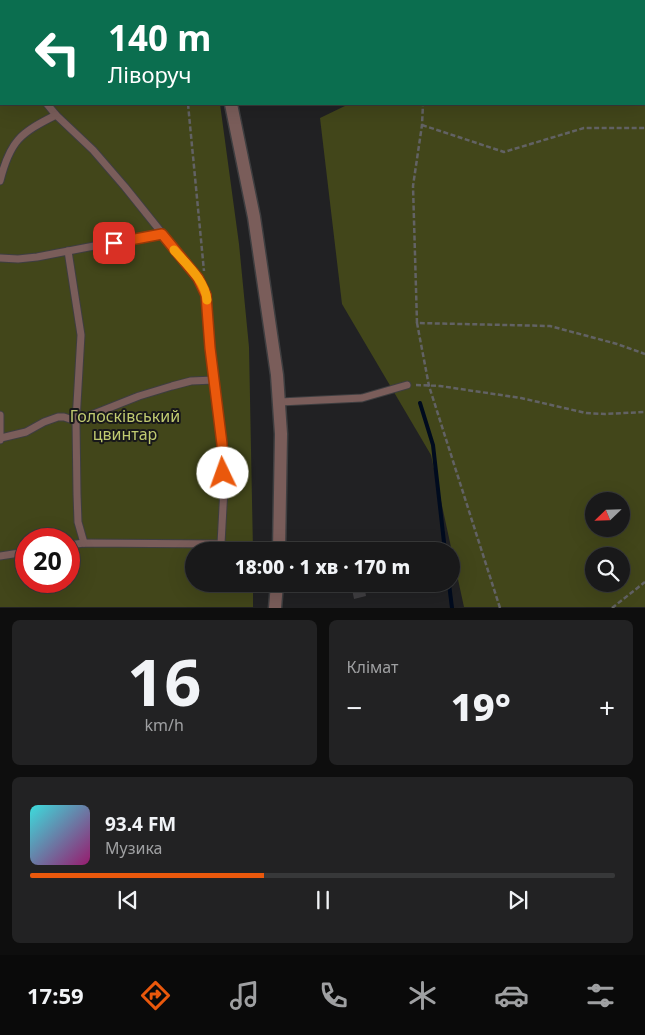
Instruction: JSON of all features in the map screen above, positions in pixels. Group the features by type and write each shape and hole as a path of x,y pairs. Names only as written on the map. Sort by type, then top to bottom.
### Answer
{"street":[{"path":"231,105 254,217 280,402 279,542"},
{"path":"275,608 276,592"}],"lane":[{"path":"48,105 93,150 125,186 198,278 206,295 222,444 224,479 222,542"},
{"path":"0,181 8,155 16,141 33,126 56,115"},
{"path":"0,258 37,257 162,234"},
{"path":"68,251 80,335 76,421 77,514 79,529 84,543"},
{"path":"0,415 0,439 26,432 58,417 76,421 139,396 172,386 191,381 214,380"},
{"path":"280,402 362,398 407,385"},
{"path":"80,544 185,544"},
{"path":"0,556 15,554"}],"path":[{"path":"188,105 206,295"},
{"path":"423,105 413,186 417,323 429,386 500,608"},
{"path":"422,125 504,152 584,128 645,128"},
{"path":"417,323 550,326 617,344 645,354"},
{"path":"407,385 440,386 521,398 586,413 645,412"},
{"path":"612,608 645,582"}],"green space":[{"name":"Голосківський цвинтар","path":"0,105 220,105 239,244 249,347 253,542 185,542 185,592 253,592 253,607 0,607"},
{"path":"347,105 645,105 645,607 464,607 460,589 460,542 450,542 431,455 342,304 320,118"}],"building":[{"path":"353,592 365,592 366,596 354,599"}],"waterway":[{"path":"420,403 433,445 444,542"},
{"path":"450,592 452,608"}],"slow traffic":[{"path":"174,250 198,278 207,300"}],"route":[{"path":"114,243 162,234 198,278 206,295 210,348 222,444 223,473"}]}
